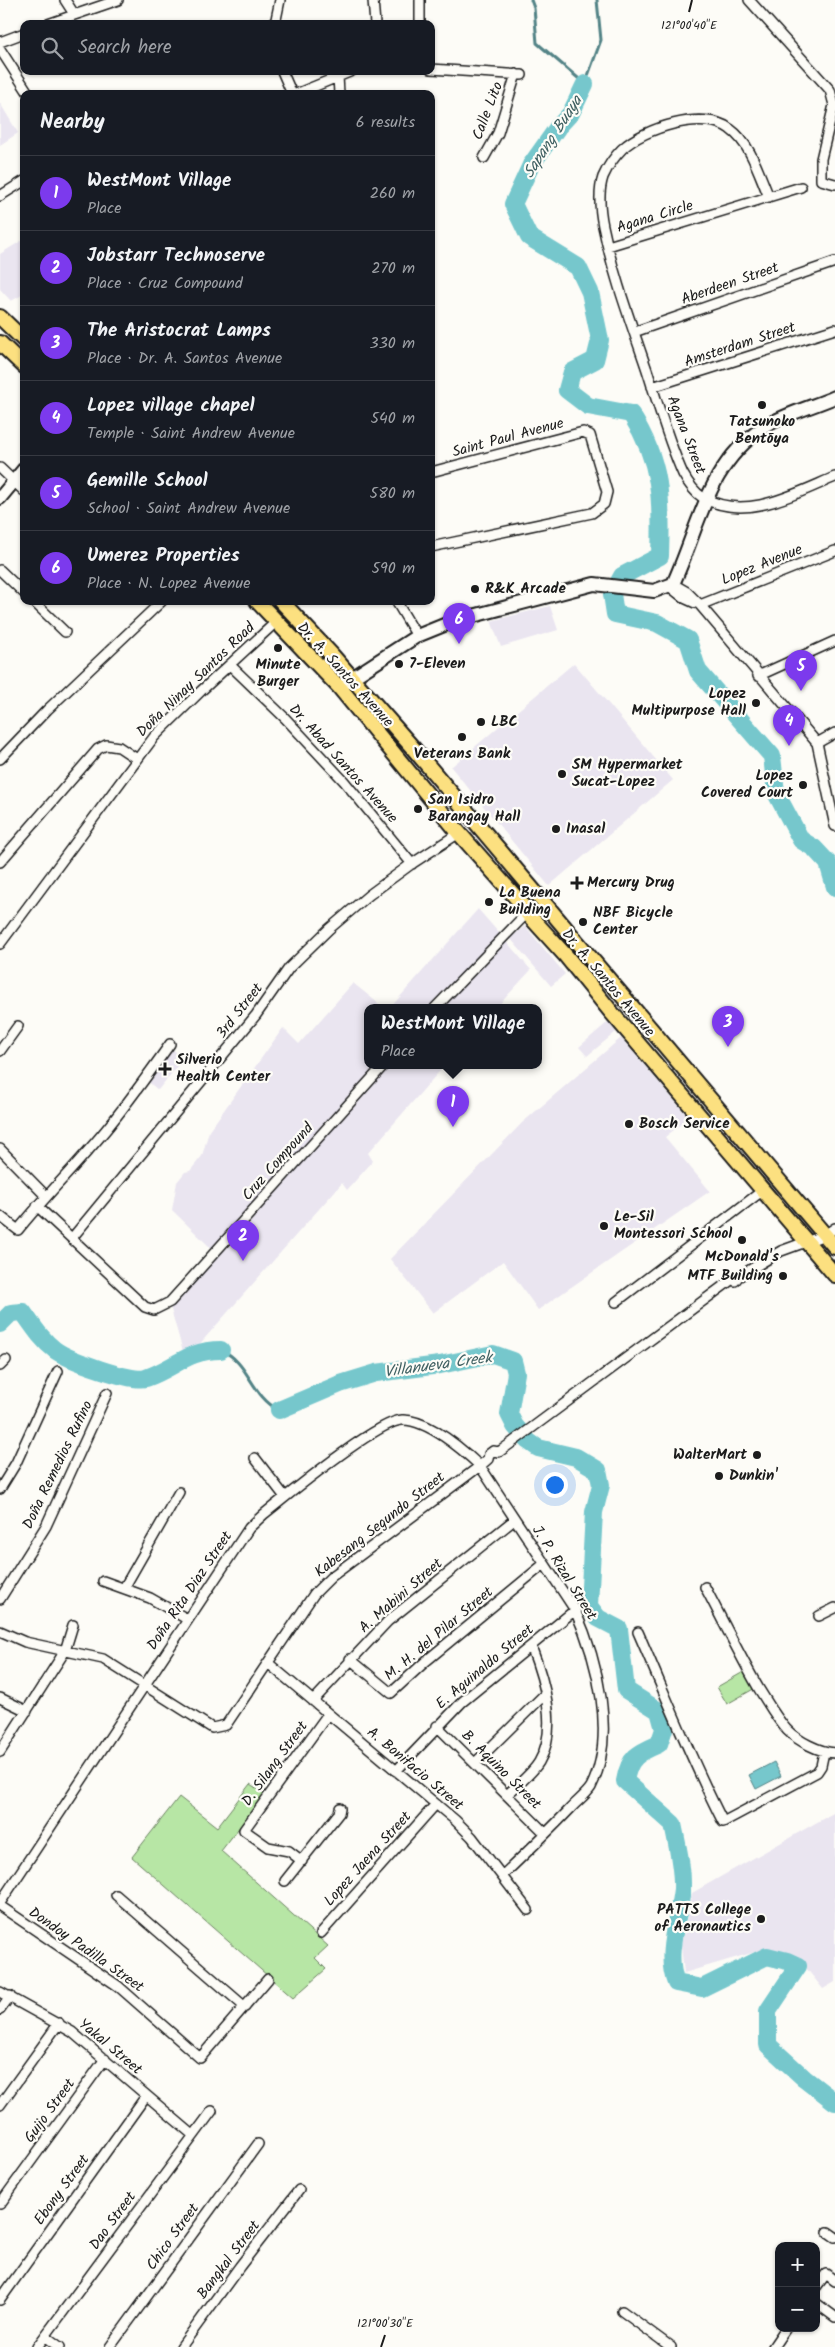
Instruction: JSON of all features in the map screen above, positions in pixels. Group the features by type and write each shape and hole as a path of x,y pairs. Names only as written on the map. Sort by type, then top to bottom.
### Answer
{"main road":[{"path":"0,317 20,336"},
{"path":"0,343 20,362"},
{"name":"Dr. A. Santos Avenue","path":"260,605 340,688 459,833 566,956 762,1191 835,1275"},
{"name":"Dr. A. Santos Avenue","path":"285,605 352,678 830,1232 835,1247"},
{"path":"523,907 534,890"}],"street":[{"path":"65,0 74,14"},
{"path":"58,20 118,0"},
{"path":"275,20 280,0"},
{"path":"374,0 375,20"},
{"path":"420,0 420,20"},
{"path":"748,0 830,90 834,105 821,158 821,180 835,184"},
{"path":"0,42 20,34"},
{"path":"0,49 26,90"},
{"name":"Calle Lito","path":"435,69 519,74 498,133 484,158"},
{"path":"284,75 290,90"},
{"path":"305,90 338,76 339,90"},
{"name":"Agana Circle","path":"769,197 749,151 741,139 722,123 709,120 695,120 654,130 622,149 604,177 600,206 608,246 769,197 801,186"},
{"path":"0,196 20,184"},
{"name":"Agana Street","path":"608,246 652,387 684,474 693,489 707,499 733,506 763,505 835,477"},
{"name":"Aberdeen Street","path":"634,332 835,262"},
{"name":"Amsterdam Street","path":"652,387 835,328"},
{"path":"340,688 352,678 417,636 454,621 594,584 654,591 671,585 680,569 718,474 728,459 752,436 779,419 835,397"},
{"name":"Saint Paul Avenue","path":"435,471 583,432 590,436 607,492 604,504 592,513 435,546"},
{"path":"0,468 14,487"},
{"name":"Lopez Avenue","path":"700,605 835,551"},
{"path":"0,570 20,589"},
{"path":"671,585 683,597 700,605 758,676 817,743 835,826"},
{"path":"36,605 64,632"},
{"path":"0,759 47,710 158,605"},
{"path":"398,605 417,636"},
{"name":"Doña Ninay Santos Road","path":"0,944 154,737 276,622"},
{"path":"758,676 835,641"},
{"name":"Dr. Abad Santos Avenue","path":"230,665 286,718 344,781 412,864"},
{"path":"817,743 835,733"},
{"name":"Doña Ninay Santos Road","path":"0,862 98,749 106,745 119,747 137,759"},
{"name":"3rd Street","path":"72,1238 256,1015 289,968 329,929 412,864 459,833"},
{"path":"438,1004 523,907"},
{"path":"0,1051 18,1026"},
{"path":"0,1216 18,1230 37,1206 110,1126 170,1044"},
{"name":"Cruz Compound","path":"37,1206 145,1307 154,1310 170,1302 380,1069"},
{"path":"0,1149 46,1196"},
{"path":"616,1302 762,1191"},
{"name":"Kabesang Segundo Street","path":"0,1631 24,1642 103,1660 212,1728 226,1725 304,1607 332,1577 480,1466 494,1450 499,1452 537,1425 734,1279 781,1251 830,1232"},
{"path":"0,1489 16,1464 58,1371"},
{"name":"Doña Remedios Rufino","path":"0,1599 46,1526 107,1393"},
{"name":"Doña Rita Diaz Street","path":"0,1905 187,1619 249,1528 285,1498 378,1428 402,1420 416,1422 435,1432 464,1450 480,1466"},
{"path":"255,1458 285,1498"},
{"name":"J. P. Rizal Street","path":"480,1466 575,1610 584,1630 599,1679 603,1734 599,1764 590,1788 502,1876"},
{"path":"124,1588 179,1492"},
{"name":"A. Mabini Street","path":"313,1701 388,1621 514,1520"},
{"name":"M. H. del Pilar Street","path":"350,1660 391,1694 426,1661 544,1564"},
{"path":"103,1581 150,1598 187,1619"},
{"path":"705,1587 740,1655 774,1714 788,1731 824,1752 835,1753"},
{"path":"818,1616 835,1608"},
{"name":"E. Aguinaldo Street","path":"396,1771 462,1702 575,1610"},
{"path":"0,1752 65,1651 73,1625"},
{"path":"638,1632 667,1696 698,1774 723,1822 817,1772 821,1766 824,1752"},
{"path":"507,1795 538,1764 547,1745 548,1711 542,1675 531,1646"},
{"name":"A. Bonifacio Street","path":"268,1663 436,1804 472,1837 528,1910"},
{"path":"475,1763 545,1694"},
{"path":"0,1698 27,1711"},
{"name":"D. Silang Street","path":"302,1861 288,1851 268,1847 244,1830 328,1714"},
{"name":"B. Aquino Street","path":"437,1726 545,1834"},
{"name":"Lopez Jaena Street","path":"321,1933 436,1804"},
{"path":"285,1881 339,1814 340,1808"},
{"path":"116,1895 245,2007 268,1979"},
{"name":"Dondoy Padilla Street","path":"0,1905 118,1986 200,2058 245,2007"},
{"name":"Yakal Street","path":"0,1992 59,2023 105,2059 146,2096 194,2135"},
{"path":"0,2010 10,1996"},
{"path":"0,2105 59,2023"},
{"name":"Guijo Street","path":"0,2204 105,2059"},
{"name":"Ebony Street","path":"0,2300 146,2096"},
{"name":"Dao Street","path":"37,2347 212,2111"},
{"name":"Chico Street","path":"110,2347 258,2144"},
{"name":"Bangkal Street","path":"181,2347 240,2266 299,2190"},
{"path":"820,2282 826,2274 835,2281"},
{"path":"820,2306 835,2317"},
{"path":"622,2311 671,2347"},
{"path":"773,2347 783,2332"},
{"path":"45,2336 60,2347"}],"shaded area":[{"path":"0,103 18,133 0,145"},
{"path":"20,242 20,296 11,301 0,289 0,254"},
{"path":"550,606 558,630 501,647 491,621"},
{"name":"SM Hypermarket Sucat-Lopez","path":"574,663 673,780 549,886 451,767"},
{"path":"478,909 531,970 500,1004 394,1004"},
{"path":"525,926 565,974 551,986 510,938"},
{"path":"353,983 379,1004 364,1004 364,1069 441,1069 368,1153 373,1161 347,1190 342,1183 197,1347 184,1355 168,1299 211,1248 172,1210 177,1182 185,1172 190,1171 202,1156 209,1131 283,1028 299,1044"},
{"path":"608,1022 616,1032 587,1056 579,1047"},
{"path":"621,1038 689,1118 665,1137 710,1191 538,1310 503,1261 433,1313 390,1259 522,1123"},
{"name":"Silverio Health Center","path":"172,1049 184,1058 158,1090 146,1080"},
{"name":"PATTS College of Aeronautics","path":"835,1812 835,1982 823,1989 798,1958 765,1949 684,1973 681,1945 692,1893"}],"green space":[{"path":"747,1670 757,1687 727,1704 717,1687"},
{"path":"250,1784 265,1794 221,1851 328,1946 315,1958 326,1969 293,1998 132,1857 179,1797 217,1827"}],"water":[{"path":"774,1762 781,1776 756,1789 749,1775"}],"waterway":[{"path":"531,0 534,8 537,43 585,84 601,40 597,0"},
{"name":"Sapang Buaya","path":"585,84 571,113 558,127 531,165 513,204 529,237 578,267 590,292 600,340 595,360 572,372 567,390 588,406 631,414 649,449 658,482 661,517 660,556 622,576 612,594 615,614 657,623 688,640 698,671 772,756 776,793 801,840 814,848 828,863 835,887"},
{"name":"Villanueva Creek","path":"0,1324 11,1313 23,1312 55,1350 85,1364 114,1374 139,1379 156,1374 190,1356 221,1350"},
{"name":"Villanueva Creek","path":"221,1350 238,1362 262,1396 279,1410"},
{"name":"Villanueva Creek","path":"279,1410 340,1384 376,1373 440,1365 493,1354 513,1361 516,1373 509,1414 515,1426 528,1441 538,1448 576,1457 598,1470 601,1485 594,1512 589,1606 598,1618 619,1629 626,1690 659,1711 664,1729 659,1744 640,1753 632,1761 625,1781 673,1824 682,1873 682,1889 673,1936 671,1960 676,1983 702,1988 767,1956 798,1966 768,2011 768,2045 804,2078 835,2102"}],"place":[{"name":"Tatsunoko Bentōya","path":"762,405"},
{"name":"R&K Arcade","path":"475,589"},
{"name":"Umerez Properties","path":"459,644"},
{"name":"Minute Burger","path":"278,648"},
{"name":"7-Eleven","path":"399,664"},
{"name":"Gemille School","path":"801,691"},
{"name":"Lopez Multipurpose Hall","path":"756,703"},
{"name":"LBC","path":"481,722"},
{"name":"Veterans Bank","path":"462,737"},
{"name":"Lopez village chapel","path":"789,746"},
{"name":"SM Hypermarket Sucat-Lopez","path":"562,774"},
{"name":"Lopez Covered Court","path":"803,785"},
{"name":"San Isidro Barangay Hall","path":"418,809"},
{"name":"Inasal","path":"556,829"},
{"name":"Mercury Drug","path":"577,883"},
{"name":"La Buena Building","path":"489,902"},
{"name":"NBF Bicycle Center","path":"583,922"},
{"name":"The Aristocrat Lamps","path":"728,1047"},
{"name":"Silverio Health Center","path":"165,1069"},
{"name":"Bosch Service","path":"629,1124"},
{"name":"WestMont Village","path":"453,1127"},
{"name":"Le-Sil Montessori School","path":"604,1226"},
{"name":"McDonald's","path":"742,1240"},
{"name":"Jobstarr Technoserve","path":"243,1261"},
{"name":"MTF Building","path":"783,1276"},
{"name":"WalterMart","path":"757,1455"},
{"name":"Dunkin'","path":"719,1476"},
{"name":"PATTS College of Aeronautics","path":"761,1919"}]}
